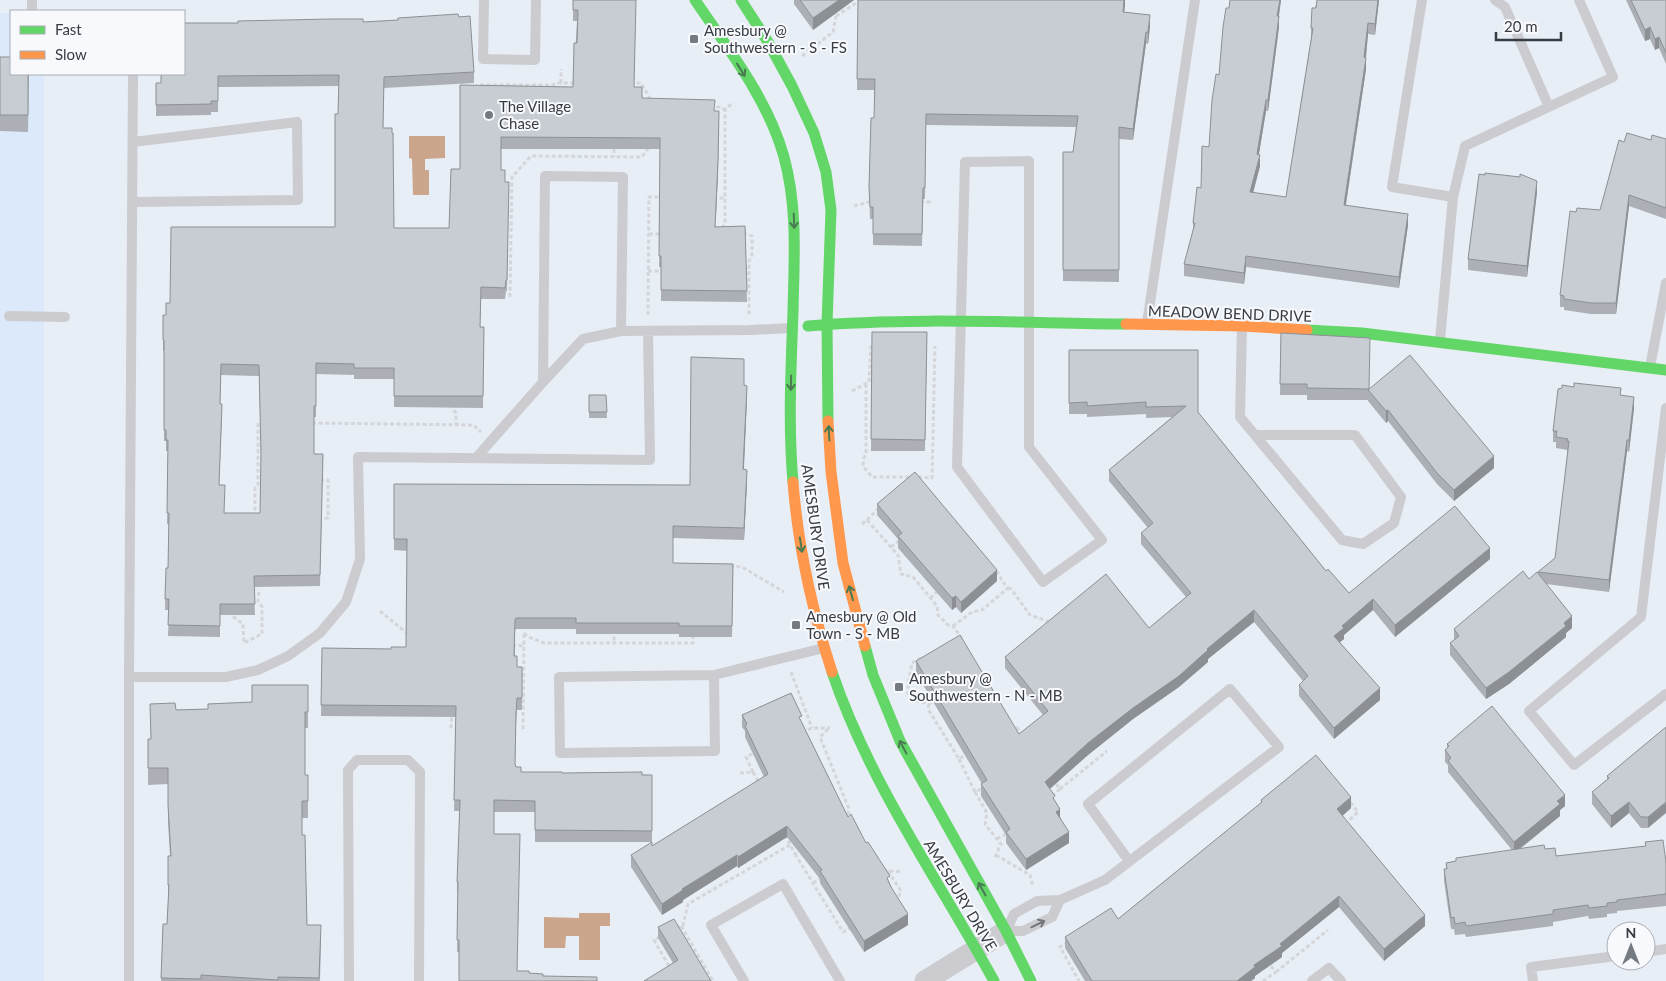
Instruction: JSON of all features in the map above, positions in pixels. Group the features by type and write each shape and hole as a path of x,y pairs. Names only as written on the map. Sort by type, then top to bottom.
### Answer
{"street":[{"name":"AMESBURY DRIVE","path":"695,0 754,90 769,117 782,150 790,180 795,220 790,454 794,503 809,591 830,646 841,697 896,814 977,949 994,981"},
{"name":"AMESBURY DRIVE","path":"741,0 768,42 792,86 814,133 826,172 831,210 827,324 827,399 831,472 843,563 859,641 900,742 1006,931 1031,981"},
{"name":"MEADOW BEND DRIVE","path":"792,328 842,323 961,322 1242,326 1362,333 1666,370"},
{"path":"925,981 1006,931"}],"lane":[{"path":"484,0 483,59 536,60 536,0"},
{"path":"1147,324 1195,0"},
{"path":"1422,0 1392,187 1453,197"},
{"path":"1495,0 1505,8 1549,107"},
{"path":"1440,342 1453,197 1465,146 1613,77 1579,0"},
{"path":"129,981 132,75"},
{"path":"132,202 298,200 297,122 133,142"},
{"path":"1029,161 1030,447 1102,540 1043,582 957,467 961,322 965,162 1029,161"},
{"path":"543,382 545,176 623,177 621,331"},
{"path":"1650,367 1666,283"},
{"path":"9,316 65,317"},
{"path":"476,458 583,339 648,326 749,330 792,328"},
{"path":"129,677 226,677 258,670 288,656 320,633 346,602 360,559 358,457 650,460 648,326"},
{"path":"1242,326 1240,417 1342,540 1363,544 1394,523 1401,497 1355,436 1256,436"},
{"path":"1666,408 1641,617 1529,711 1574,765 1666,694"},
{"path":"714,675 715,751 560,753 559,677 714,675 830,646"},
{"path":"1060,900 1052,917 1023,931 1006,931 1014,914 1039,900 1060,900 1105,880 1279,747 1230,689 1088,804 1129,861"},
{"path":"349,981 348,770 357,760 408,760 420,772 419,981"},
{"path":"744,981 711,925 783,884 840,981"},
{"path":"1533,981 1531,966 1606,957"},
{"path":"1312,981 1329,968 1341,981"}],"path":[{"path":"836,16 860,0"},
{"path":"796,61 834,32 836,16 830,8"},
{"path":"561,69 561,83"},
{"path":"480,85 554,85 556,83 578,83"},
{"path":"556,83 556,90"},
{"path":"623,83 641,83 655,106"},
{"path":"718,234 725,224 725,110 737,98"},
{"path":"702,107 721,107 725,110"},
{"path":"716,141 725,141"},
{"path":"510,297 512,177 531,156 642,157 650,146"},
{"path":"556,148 556,156"},
{"path":"614,149 614,156"},
{"path":"648,326 649,197 670,197"},
{"path":"706,198 725,198"},
{"path":"851,206 876,201"},
{"path":"912,202 933,202"},
{"path":"725,224 734,228"},
{"path":"743,232 752,236 752,255 749,261 749,322"},
{"path":"649,234 668,234"},
{"path":"648,271 674,271"},
{"path":"740,271 749,271"},
{"path":"850,392 870,382 871,337"},
{"path":"866,384 866,452 863,466 872,477 932,478 935,337"},
{"path":"454,402 453,410 456,413 456,425"},
{"path":"254,517 255,488 258,485 258,423 271,423"},
{"path":"307,423 474,425 483,434"},
{"path":"906,484 912,477"},
{"path":"258,480 264,480"},
{"path":"310,518 328,518 328,480 313,480"},
{"path":"860,526 880,508"},
{"path":"248,519 264,517"},
{"path":"867,520 898,555 901,574 913,577 937,606 938,615 948,625 954,626 972,612 982,610 1008,588"},
{"path":"891,547 901,538"},
{"path":"723,566 742,567 788,595"},
{"path":"993,566 999,574 1001,581 1008,588 1012,589 1030,615 1052,623"},
{"path":"930,598 940,588"},
{"path":"231,608 231,615 243,624 244,643 262,634 262,607 258,601 259,589"},
{"path":"380,611 408,634 417,634"},
{"path":"523,729 524,624"},
{"path":"614,626 614,643"},
{"path":"524,633 544,643 693,644 693,626"},
{"path":"954,626 962,640"},
{"path":"506,645 524,646"},
{"path":"909,699 908,685 912,663 918,659 928,658"},
{"path":"790,670 812,728"},
{"path":"515,694 524,694"},
{"path":"903,701 909,699 929,704 943,696"},
{"path":"929,704 928,709 959,759 987,813 985,824 1001,844 992,863"},
{"path":"452,711 452,728"},
{"path":"1007,730 1016,726 1025,738"},
{"path":"801,732 812,728 827,730 820,737 849,809 847,822"},
{"path":"761,786 746,757 764,748"},
{"path":"959,759 974,749"},
{"path":"1048,798 1107,751"},
{"path":"740,773 753,772"},
{"path":"1050,776 1060,789"},
{"path":"830,782 837,780"},
{"path":"975,792 992,782"},
{"path":"1344,824 1358,812 1346,798"},
{"path":"783,830 795,854 843,932 855,925"},
{"path":"997,839 1006,834"},
{"path":"795,854 802,850"},
{"path":"996,855 1030,875 1033,888"},
{"path":"878,863 882,870 903,873"},
{"path":"888,871 901,890 898,898 892,902"},
{"path":"813,883 826,876"},
{"path":"681,926 712,981"},
{"path":"1264,981 1328,930"},
{"path":"1074,938 1060,947 1079,981"},
{"path":"688,952 694,949"},
{"path":"1263,957 1276,972"},
{"path":"668,964 674,960"}],"shaded area":[{"path":"0,13 10,13 10,75 44,75 44,981 0,981"},
{"path":"409,136 445,136 445,158 425,159 425,170 429,170 429,195 413,195"},
{"path":"579,913 610,913 610,926 600,926 600,960 579,960 579,936 566,936 565,948 544,948 544,917 579,918"}],"building":[{"path":"573,0 636,0 634,87 642,87 642,98 715,100 714,111 719,111 715,227 745,226 747,291 661,290 661,256 659,256 660,138 501,137 501,170 505,170 505,182 509,182 507,280 505,288 481,287 480,327 484,327 483,396 394,396 394,368 354,368 354,364 316,363 314,454 323,454 320,575 254,576 255,604 220,604 220,626 168,625 169,599 165,599 166,568 168,568 168,440 166,440 166,430 164,430 163,315 166,315 166,303 170,303 171,227 335,227 335,114 338,114 339,75 218,76 218,101 211,101 211,104 156,105 156,83 161,83 161,75 185,75 185,23 331,19 363,19 363,22 458,14 459,17 470,16 474,72 384,77 383,128 392,128 393,133 394,228 449,228 451,169 460,169 460,85 573,87 574,43 577,43 578,10 573,10","holes":["221,364 259,365 260,513 224,513 225,485 219,485 222,404 220,404"]},
{"path":"800,0 839,0 813,18"},
{"path":"858,0 1124,0 1123,12 1150,15 1133,129 1119,127 1119,270 1063,270 1063,152 1073,152 1078,116 926,114 922,234 873,234 873,207 870,207 869,187 871,118 874,118 875,79 857,79"},
{"path":"1230,0 1280,0 1268,100 1266,100 1257,154 1260,155 1250,192 1286,197 1313,28 1311,28 1312,8 1316,8 1317,0 1378,0 1375,24 1368,23 1364,57 1366,58 1344,205 1408,214 1399,277 1246,256 1244,273 1184,264 1195,223 1193,223 1197,187 1201,188 1202,146 1209,147 1212,100 1216,74 1219,75 1226,8 1229,8"},
{"path":"1631,0 1666,0 1666,53 1659,37 1655,39 1650,27 1645,30"},
{"path":"0,57 10,57 10,75 28,75 28,115 0,115"},
{"path":"1627,133 1651,140 1652,135 1666,139 1666,208 1629,195 1616,303 1591,303 1564,299 1564,296 1560,295 1570,211 1576,212 1577,208 1600,210 1619,140 1624,142"},
{"path":"1485,173 1520,177 1520,174 1537,181 1527,266 1468,259 1479,174 1485,175"},
{"path":"872,332 927,332 925,440 871,439"},
{"path":"1281,333 1370,338 1369,389 1307,388 1307,384 1280,384"},
{"path":"1069,350 1198,350 1198,412 1326,571 1328,569 1349,593 1455,506 1490,548 1395,625 1373,599 1342,626 1344,628 1334,636 1380,688 1334,728 1299,685 1308,676 1254,610 1207,649 1179,676 1133,708 1088,743 1045,782 1055,796 1053,798 1060,809 1056,812 1069,832 1026,859 1006,832 1010,829 981,784 987,780 916,661 960,635 1019,734 1048,711 1005,657 1034,633 1106,574 1149,628 1191,593 1141,533 1153,523 1109,470 1186,406 1146,407 1146,402 1087,406 1087,402 1069,403"},
{"path":"1410,355 1494,456 1454,490 1437,473 1388,410 1386,411 1368,390"},
{"path":"691,357 744,359 744,385 747,386 743,469 747,470 744,528 673,526 673,563 733,564 732,626 679,626 679,623 576,623 576,618 516,618 514,656 517,656 517,667 522,667 522,698 517,698 516,767 521,767 521,772 642,772 642,775 652,775 652,831 535,830 535,801 494,800 494,834 520,834 517,971 529,971 529,973 543,974 543,976 597,977 597,981 459,981 457,882 460,800 454,800 456,706 321,705 322,648 391,649 391,647 406,647 407,539 394,539 394,484 690,485"},
{"path":"1574,383 1621,388 1620,395 1634,397 1609,580 1538,572 1555,558 1569,441 1567,441 1568,439 1556,437 1557,431 1553,431 1558,389 1562,388 1562,385 1574,387"},
{"path":"589,395 606,395 607,412 589,412"},
{"path":"915,472 997,570 961,602 956,596 952,598 898,536 902,533 877,504"},
{"path":"1523,571 1529,579 1537,572 1572,616 1564,623 1566,626 1486,688 1450,643 1459,636 1454,629"},
{"path":"252,685 308,685 308,712 305,712 305,775 308,775 308,801 302,801 302,835 305,835 307,925 321,925 319,978 278,977 278,980 201,975 201,979 161,978 163,924 167,924 168,856 171,856 168,768 148,768 148,739 151,739 150,704 175,703 176,710 208,709 208,704 252,702"},
{"path":"791,693 802,716 799,717 848,817 851,814 866,843 868,842 890,876 887,878 891,887 908,914 864,941 820,871 822,870 787,826 682,889 662,904 631,855 652,842 652,846 768,774 745,726 747,724 742,715"},
{"path":"1492,706 1565,795 1557,801 1560,804 1514,842 1448,761 1451,758 1445,750 1449,746 1447,744"},
{"path":"1666,727 1666,802 1648,817 1641,817 1629,802 1611,816 1592,792 1609,778 1607,776"},
{"path":"1316,755 1351,797 1337,809 1425,915 1384,949 1339,896 1280,944 1282,946 1254,965 1255,967 1237,981 1092,981 1065,937 1111,908 1118,919 1262,802 1261,800"},
{"path":"1663,840 1666,862 1666,894 1617,900 1617,902 1607,903 1607,906 1589,908 1588,905 1553,910 1553,914 1466,926 1465,922 1455,924 1454,917 1451,918 1444,869 1447,869 1446,863 1456,861 1456,858 1544,845 1545,849 1555,848 1556,856 1646,846 1645,842"},
{"path":"674,919 711,981 644,981 678,960 658,927"}],"traffic: fast":[{"path":"695,0 758,95 777,136 788,176 794,234 790,418 793,482"},
{"path":"741,0 768,42 792,86 814,133 826,172 831,210 827,324 828,421"},
{"path":"808,326 927,321 1126,324"},
{"path":"1307,330 1362,333 1666,370"},
{"path":"865,646 873,675 900,741 1006,931 1031,981"},
{"path":"832,672 865,753 885,792 994,981"}],"traffic: slow":[{"path":"1126,324 1242,326 1307,330"},
{"path":"828,421 831,472 843,563 865,646"},
{"path":"793,482 802,554 818,625 832,672"}],"place":[{"name":"Amesbury @ Southwestern - S - FS","path":"694,39"},
{"name":"The Village Chase","path":"489,115"},
{"name":"Amesbury @ Old Town - S - MB","path":"796,625"},
{"name":"Amesbury @ Southwestern - N - MB","path":"899,687"}]}
